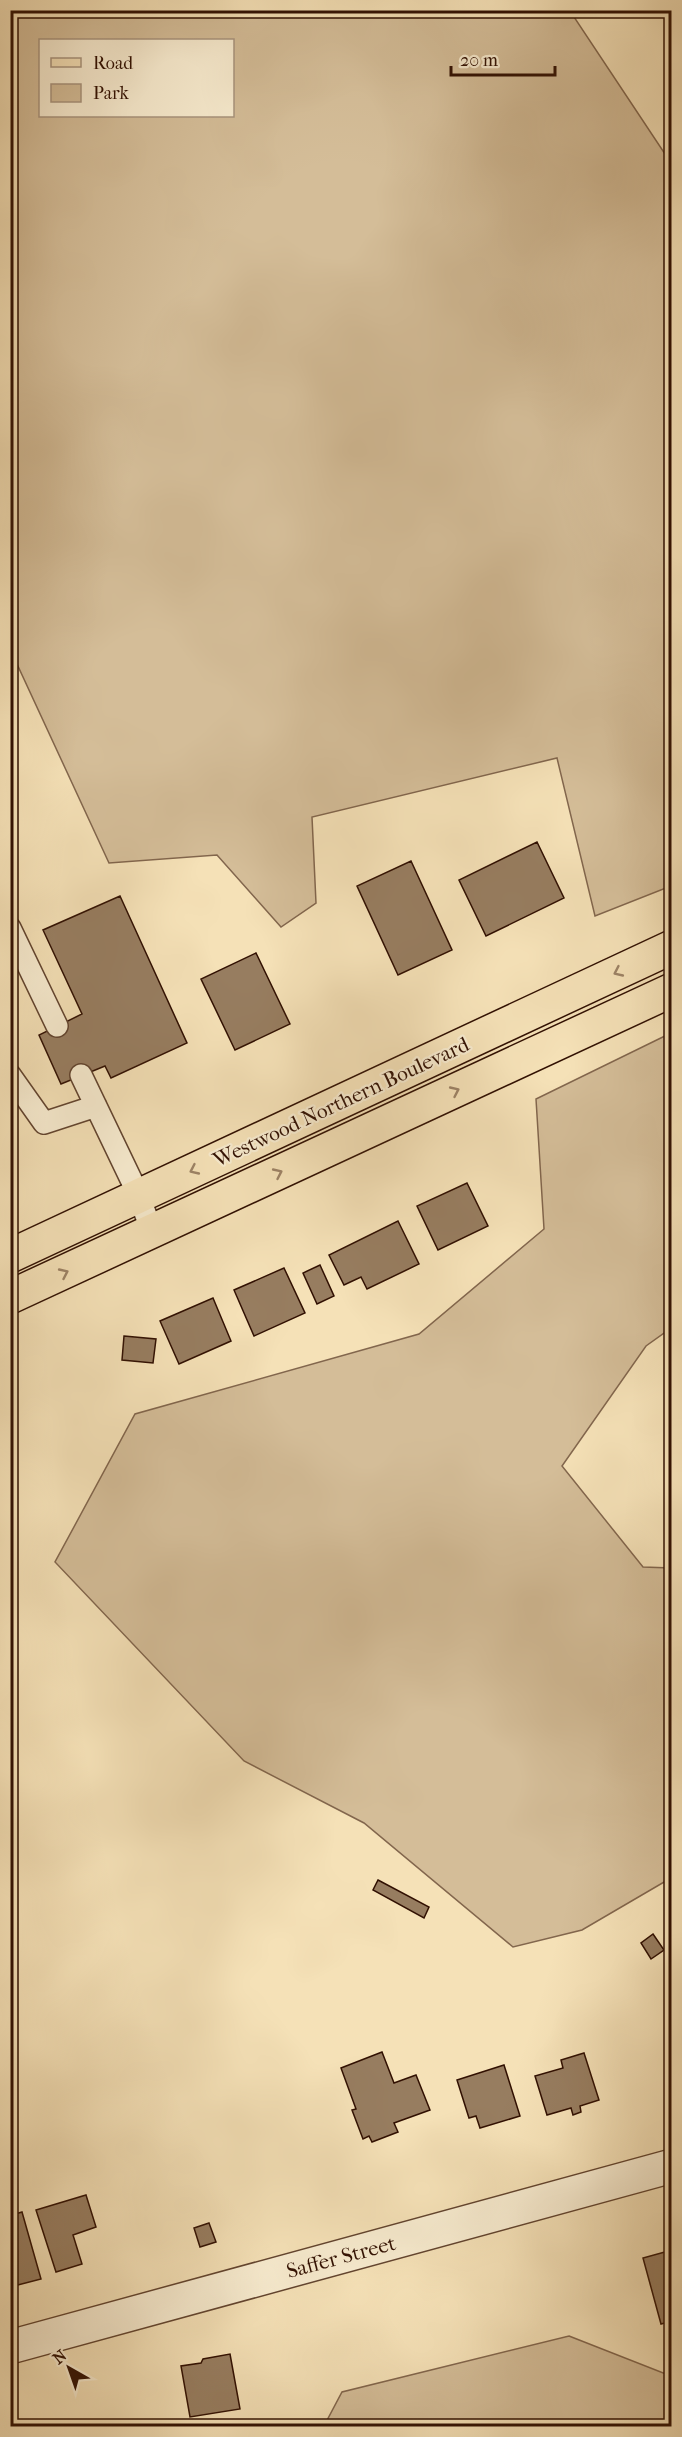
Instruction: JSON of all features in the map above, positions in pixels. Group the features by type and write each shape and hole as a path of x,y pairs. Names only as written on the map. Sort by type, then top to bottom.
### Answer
{"main road":[{"name":"Westwood Northern Boulevard","path":"10,1256 672,947"},
{"name":"Westwood Northern Boulevard","path":"10,1297 672,990"}],"street":[{"name":"Saffer Street","path":"10,2347 672,2166"}],"lane":[{"path":"10,928 57,1026"},
{"path":"10,1075 44,1124 96,1106"},
{"path":"81,1075 139,1196 152,1232"}],"green space":[{"path":"11,10 582,11 574,17 671,163 671,886 595,916 557,758 312,817 316,903 281,927 217,855 109,863 11,651"},
{"path":"671,1033 671,1328 646,1346 562,1466 643,1567 671,1568 671,1878 582,1930 513,1947 364,1823 244,1761 55,1562 135,1414 419,1334 544,1229 536,1099"},
{"path":"569,2336 671,2376 671,2426 324,2426 342,2392"}],"building":[{"path":"537,842 564,898 486,936 459,880"},
{"path":"411,861 452,950 398,975 357,886"},
{"path":"120,896 187,1043 111,1078 105,1066 61,1084 39,1035 82,1014 43,930"},
{"path":"256,953 290,1024 235,1050 201,979"},
{"path":"467,1183 488,1226 438,1250 417,1206"},
{"path":"398,1221 419,1264 367,1289 361,1277 344,1285 329,1255"},
{"path":"320,1265 334,1296 317,1304 303,1273"},
{"path":"284,1268 305,1313 254,1336 234,1290"},
{"path":"213,1298 231,1341 179,1364 160,1321"},
{"path":"124,1336 156,1339 153,1363 122,1360"},
{"path":"378,1880 429,1907 424,1918 373,1890"},
{"path":"653,1934 664,1950 651,1959 641,1943"},
{"path":"382,2052 394,2083 416,2075 430,2110 394,2123 398,2132 372,2142 369,2136 363,2139 352,2110 356,2109 341,2068"},
{"path":"584,2053 599,2100 580,2106 581,2112 573,2115 571,2108 547,2115 535,2076 563,2068 561,2060"},
{"path":"504,2065 520,2116 480,2128 476,2116 469,2118 457,2080"},
{"path":"86,2195 96,2227 73,2235 82,2264 56,2272 36,2210"},
{"path":"10,2210 12,2215 22,2212 41,2279 10,2287"},
{"path":"209,2223 216,2242 200,2247 194,2228"},
{"path":"672,2250 672,2321 661,2324 643,2258"},
{"path":"230,2354 240,2409 190,2417 181,2366 201,2363 203,2359"},
{"path":"54,2423 54,2426 10,2426 10,2425"}]}
